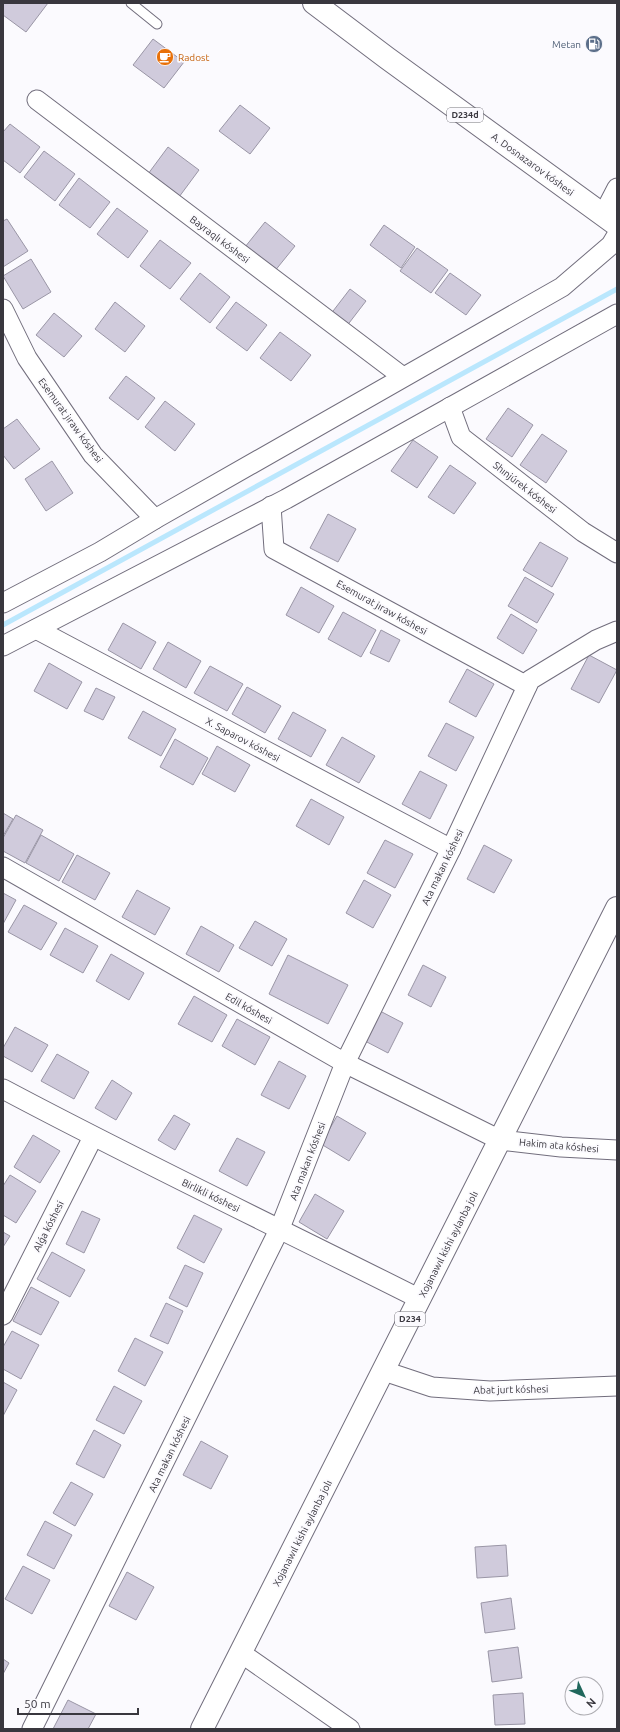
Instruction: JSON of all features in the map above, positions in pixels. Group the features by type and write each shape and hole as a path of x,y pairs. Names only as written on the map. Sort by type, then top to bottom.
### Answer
{"main road":[{"name":"A. Dosnazarov kóshesi","path":"314,3 610,220"},
{"name":"Xojanawıl kishi aylanba jolı","path":"202,1729 617,908"}],"street":[{"name":"Bayraqlı kóshesi","path":"37,100 404,377"},
{"path":"610,220 617,188"},
{"path":"3,603 100,552 155,519 562,287 611,245 617,235"},
{"name":"Esemurat jıraw kóshesi","path":"3,309 27,358 93,455 155,519"},
{"path":"3,646 271,506 617,314"},
{"name":"Shınjúrek kóshesi","path":"450,407 461,437 583,532 617,553"},
{"name":"Esemurat jıraw kóshesi","path":"271,506 274,549 527,686"},
{"name":"X. Saparov kóshesi","path":"36,629 451,849"},
{"name":"Ata makan kóshesi","path":"32,1729 280,1228 345,1063 451,849 530,680 596,640 617,631"},
{"name":"Edil kóshesi","path":"3,867 345,1063 500,1140"},
{"name":"Birlikli kóshesi","path":"3,1089 94,1138 280,1228 420,1299"},
{"name":"Alǵa kóshesi","path":"3,1314 94,1138"},
{"name":"Hakim ata kóshesi","path":"500,1140 561,1147 617,1150"},
{"name":"Abat jurt kóshesi","path":"384,1371 432,1387 490,1391 617,1386"},
{"path":"241,1653 350,1729"}],"lane":[{"path":"131,3 157,24"}],"building":[{"path":"3,3 48,3 26,32 3,15"},
{"path":"153,39 184,62 164,88 133,65"},
{"path":"240,105 270,128 250,154 219,131"},
{"path":"10,124 40,147 20,173 3,160 3,132"},
{"path":"168,147 199,170 179,197 148,174"},
{"path":"44,151 75,174 55,201 24,177"},
{"path":"79,178 110,202 90,228 59,205"},
{"path":"117,208 148,231 128,258 97,234"},
{"path":"7,219 28,251 3,267 3,221"},
{"path":"265,222 295,246 274,272 245,247"},
{"path":"384,225 415,247 401,268 370,245"},
{"path":"160,240 191,263 170,289 140,266"},
{"path":"417,248 448,270 431,293 400,271"},
{"path":"31,259 51,292 23,309 3,276"},
{"path":"200,273 230,297 210,323 180,299"},
{"path":"450,273 481,295 466,315 435,293"},
{"path":"350,289 366,301 346,327 330,315"},
{"path":"115,302 145,326 125,352 95,329"},
{"path":"236,302 267,325 247,351 216,328"},
{"path":"54,313 82,336 64,357 36,335"},
{"path":"280,332 311,355 291,381 260,358"},
{"path":"126,376 155,398 138,420 109,398"},
{"path":"165,401 195,424 175,451 145,427"},
{"path":"508,408 533,425 512,457 486,439"},
{"path":"17,419 40,449 14,469 3,455 3,429"},
{"path":"542,434 567,451 546,483 520,465"},
{"path":"413,440 438,457 417,488 391,471"},
{"path":"52,461 73,493 46,511 25,479"},
{"path":"450,465 476,483 454,514 428,497"},
{"path":"328,514 356,529 338,562 310,548"},
{"path":"540,542 568,558 552,587 523,570"},
{"path":"525,577 554,594 537,623 508,606"},
{"path":"301,587 334,606 319,633 286,615"},
{"path":"343,612 376,630 361,657 328,639"},
{"path":"511,614 537,630 523,654 497,638"},
{"path":"123,623 156,642 141,669 108,650"},
{"path":"381,630 400,640 389,662 370,653"},
{"path":"168,642 201,661 186,688 153,669"},
{"path":"589,655 617,670 599,703 571,689"},
{"path":"49,663 82,682 67,709 34,691"},
{"path":"210,666 243,684 227,711 194,693"},
{"path":"467,669 494,684 476,717 449,702"},
{"path":"247,687 281,706 265,733 232,714"},
{"path":"96,688 115,697 103,720 84,711"},
{"path":"143,711 176,729 161,756 128,738"},
{"path":"293,712 326,730 311,757 278,739"},
{"path":"446,723 474,737 456,771 428,756"},
{"path":"342,737 375,756 359,783 326,765"},
{"path":"175,739 208,758 193,785 160,767"},
{"path":"217,746 250,765 235,792 202,774"},
{"path":"420,771 447,785 430,819 402,804"},
{"path":"311,799 344,817 329,845 296,826"},
{"path":"3,813 13,819 3,836"},
{"path":"16,815 43,830 25,863 3,851 3,838"},
{"path":"41,835 74,854 59,881 26,863"},
{"path":"385,840 413,854 395,888 367,873"},
{"path":"484,845 512,860 494,893 467,879"},
{"path":"77,855 110,873 95,900 62,882"},
{"path":"364,880 391,895 373,928 346,913"},
{"path":"137,890 170,908 155,935 122,917"},
{"path":"3,893 16,900 3,924"},
{"path":"24,905 57,923 41,950 8,932"},
{"path":"255,921 287,939 272,966 239,948"},
{"path":"201,926 234,945 219,972 186,954"},
{"path":"65,928 98,946 83,973 50,955"},
{"path":"111,954 144,973 129,1000 96,981"},
{"path":"288,955 348,985 328,1024 269,994"},
{"path":"423,965 446,977 431,1007 408,995"},
{"path":"194,996 227,1015 212,1042 178,1024"},
{"path":"380,1011 403,1023 388,1053 365,1041"},
{"path":"237,1019 270,1037 255,1065 222,1046"},
{"path":"15,1027 48,1045 32,1072 3,1056 3,1048"},
{"path":"57,1054 89,1072 74,1099 41,1081"},
{"path":"279,1061 306,1076 289,1109 261,1095"},
{"path":"112,1080 132,1093 116,1120 95,1108"},
{"path":"174,1115 190,1124 175,1150 158,1140"},
{"path":"337,1116 366,1133 349,1161 321,1144"},
{"path":"33,1135 60,1151 40,1183 14,1167"},
{"path":"237,1138 265,1152 247,1186 219,1171"},
{"path":"10,1175 36,1191 16,1223 3,1215 3,1186"},
{"path":"315,1194 344,1211 327,1239 299,1222"},
{"path":"82,1211 100,1219 84,1253 66,1244"},
{"path":"194,1215 222,1229 204,1263 177,1248"},
{"path":"3,1232 10,1236 3,1247"},
{"path":"52,1252 85,1270 70,1297 37,1279"},
{"path":"185,1265 203,1273 187,1307 169,1298"},
{"path":"31,1287 59,1302 41,1335 13,1321"},
{"path":"166,1303 183,1311 168,1344 150,1336"},
{"path":"12,1331 39,1345 21,1379 3,1369 3,1347"},
{"path":"135,1338 163,1352 145,1386 118,1371"},
{"path":"3,1382 17,1390 3,1416"},
{"path":"114,1386 142,1401 124,1434 96,1420"},
{"path":"94,1430 121,1445 104,1478 76,1464"},
{"path":"201,1441 228,1456 211,1489 183,1475"},
{"path":"71,1482 93,1494 75,1526 53,1513"},
{"path":"45,1521 72,1535 54,1569 27,1555"},
{"path":"506,1545 508,1576 477,1578 475,1547"},
{"path":"23,1566 50,1580 32,1614 5,1599"},
{"path":"127,1572 154,1587 136,1620 109,1606"},
{"path":"511,1598 515,1629 485,1633 481,1603"},
{"path":"518,1647 522,1678 492,1682 488,1651"},
{"path":"3,1659 9,1663 3,1674"},
{"path":"523,1693 525,1724 495,1725 493,1695"},
{"path":"68,1700 96,1714 88,1729 53,1729"}],"waterway":[{"path":"3,625 617,289"}],"place":[{"name":"Metan","path":"594,44"},
{"name":"Radost","path":"165,57"}]}
